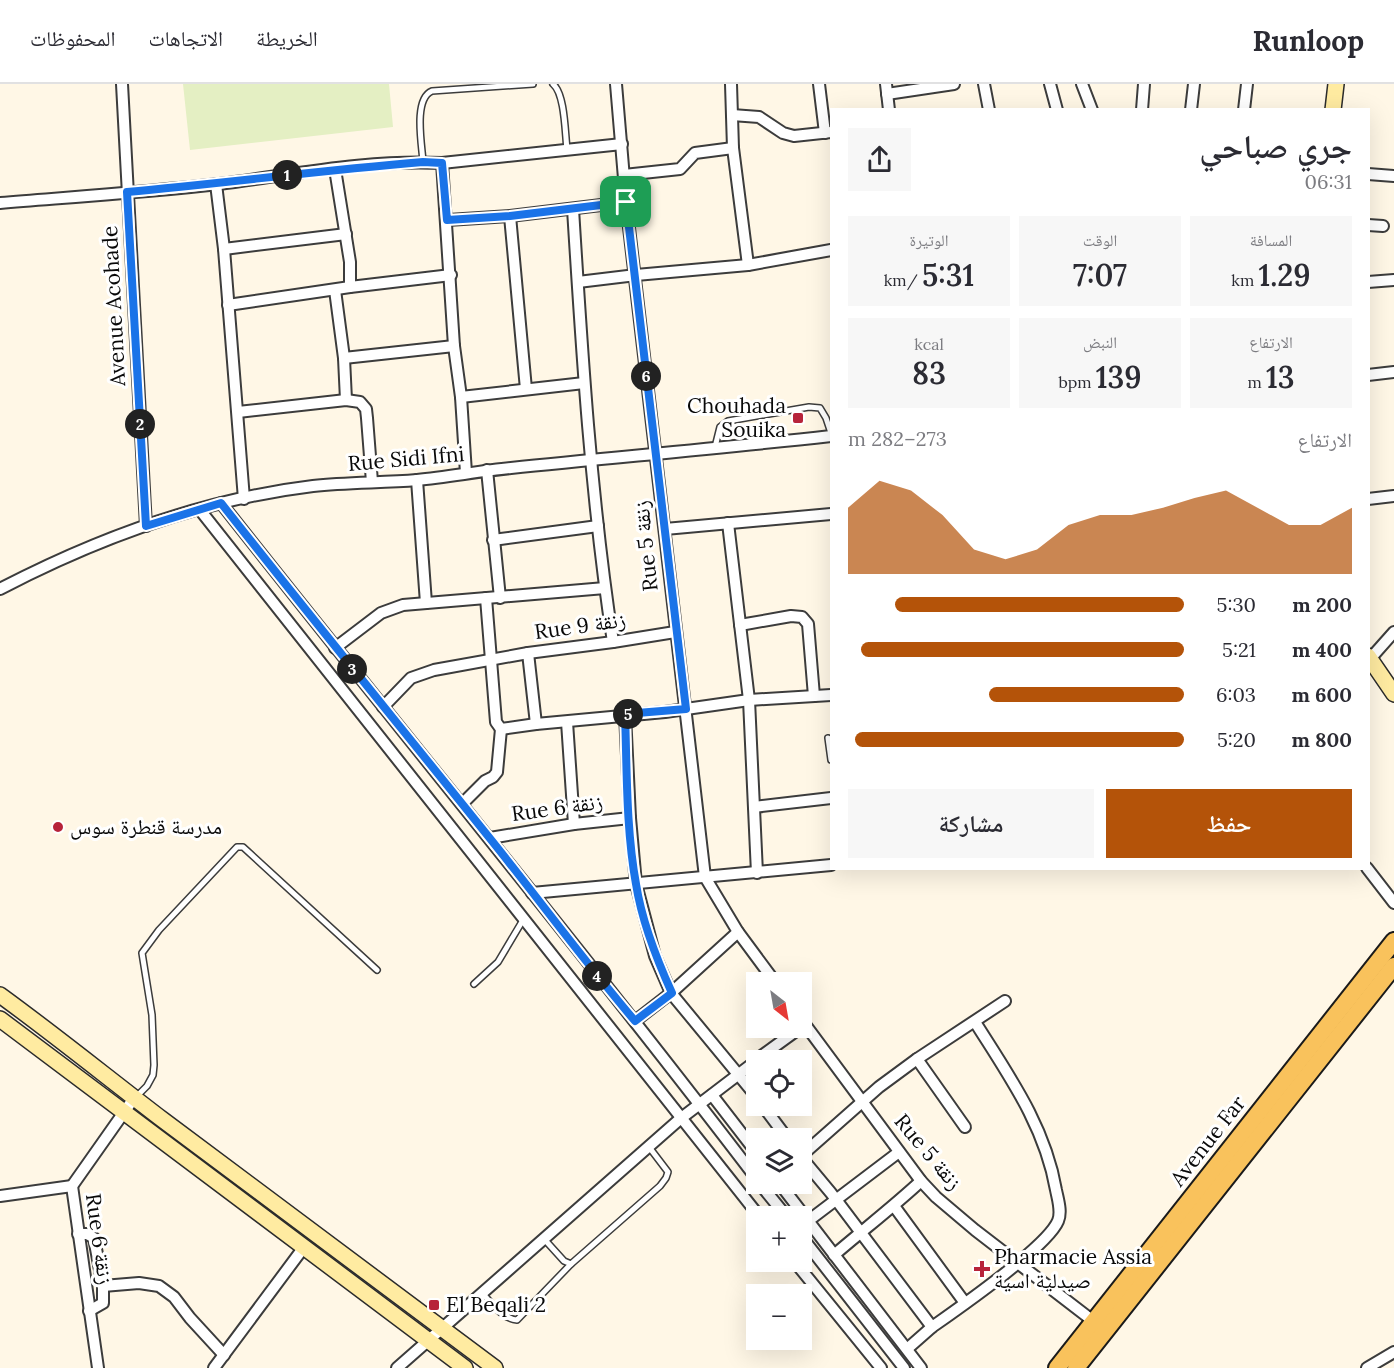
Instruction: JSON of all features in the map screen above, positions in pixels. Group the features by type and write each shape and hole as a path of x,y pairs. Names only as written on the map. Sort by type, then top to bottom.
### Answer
{"main road":[{"name":"Avenue Far","path":"1076,1368 1100,1325 1394,941"},
{"name":"Avenue Far","path":"1057,1368 1100,1325 1394,966"}],"street":[{"name":"Avenue Acohade","path":"122,84 146,526"},
{"name":"Rue 5 زنقة","path":"616,84 626,202 705,877 738,932 768,972"},
{"path":"731,84 733,148 748,265"},
{"path":"732,115 759,117 783,133 794,136 828,133 819,84"},
{"path":"888,108 887,89 954,84"},
{"path":"984,84 989,108"},
{"path":"1050,84 1056,108"},
{"path":"1082,84 1091,108"},
{"path":"1142,108 1144,84"},
{"path":"1191,108 1194,84"},
{"path":"1244,108 1247,84"},
{"path":"1333,108 1336,84"},
{"path":"0,203 216,184 335,169 423,162 442,163 622,144"},
{"path":"624,175 675,171 684,167 695,153 733,148"},
{"path":"442,163 454,346 461,397 466,473"},
{"path":"335,169 350,262 350,287"},
{"path":"1370,174 1394,176"},
{"path":"216,184 224,249 244,499"},
{"path":"447,220 510,216 626,202"},
{"path":"573,209 591,460 604,588 613,642"},
{"path":"510,216 525,389"},
{"path":"1370,225 1383,226"},
{"path":"224,249 346,234"},
{"path":"578,282 748,265 830,250"},
{"path":"228,305 450,275"},
{"path":"1370,282 1394,280"},
{"path":"335,290 344,358 346,400"},
{"path":"344,358 454,346"},
{"path":"1370,375 1394,372"},
{"path":"461,397 584,383"},
{"path":"238,412 346,400 360,402 366,409 372,482"},
{"name":"Rue Sidi Ifni","path":"0,589 75,554 146,526 221,503 313,486 417,480 487,470 715,449 830,434"},
{"path":"487,470 500,598"},
{"path":"417,480 426,603"},
{"path":"1370,499 1394,497"},
{"path":"221,503 335,648 490,838 746,1165"},
{"path":"200,510 402,769 751,1206"},
{"path":"665,529 830,514"},
{"path":"728,523 749,700 757,873"},
{"path":"493,540 598,526"},
{"path":"335,648 381,613 403,605 604,588"},
{"path":"462,804 497,772 499,726 490,660 486,598"},
{"path":"740,625 791,616 801,617 808,624 814,696"},
{"name":"Rue 9 زنقة","path":"383,707 405,684 420,674 528,653 675,632"},
{"path":"1370,656 1394,632"},
{"path":"528,653 536,724"},
{"path":"1370,658 1394,694"},
{"path":"499,726 567,722 749,700 830,695"},
{"path":"625,714 636,884 655,956 672,993 746,1082"},
{"path":"567,722 574,824"},
{"path":"754,807 830,798"},
{"name":"Rue 6 زنقة","path":"490,838 574,824 630,818"},
{"path":"532,893 830,866"},
{"path":"1369,870 1394,903"},
{"path":"635,1021 672,993 738,932"},
{"path":"0,994 495,1368"},
{"path":"812,1147 862,1102 917,1059 1005,1001"},
{"path":"907,1349 932,1327 1039,1245 1055,1227 1060,1217 1054,1175 1039,1129 1025,1102 975,1022"},
{"path":"1,1023 465,1368"},
{"name":"Rue 5 زنقة","path":"812,1037 921,1181 952,1211 1100,1325"},
{"path":"770,1050 785,1038"},
{"path":"917,1059 965,1127"},
{"path":"397,1368 680,1119 746,1068"},
{"path":"712,1095 746,1139"},
{"path":"72,1186 135,1098"},
{"path":"812,1218 899,1152"},
{"path":"812,1170 836,1198 932,1327"},
{"path":"834,1255 921,1181"},
{"name":"Rue 6 زنقة","path":"0,1196 72,1186 98,1368"},
{"path":"768,1194 778,1206"},
{"path":"788,1194 797,1206"},
{"path":"894,1206 965,1303"},
{"path":"812,1226 921,1368"},
{"path":"78,1234 87,1233 93,1238 103,1286 103,1303 89,1311"},
{"path":"214,1368 304,1247"},
{"path":"812,1250 904,1368"},
{"path":"803,1272 881,1368"},
{"path":"103,1286 149,1283 167,1291 224,1354"},
{"path":"1366,1368 1394,1352"}],"lane":[{"path":"423,162 420,111 426,94 533,84"},
{"path":"552,84 556,86 561,98 567,149"},
{"path":"715,449 720,427 728,422 810,407 820,408 830,431"},
{"path":"828,738 830,753"},
{"path":"135,1098 147,1086 153,1075 154,1065 152,1015 142,953 159,930 237,847 243,847 377,970"},
{"path":"474,984 498,962 524,919"},
{"path":"483,1294 493,1306 511,1319 517,1320 571,1264 666,1178 668,1172 649,1147"},
{"path":"545,1240 564,1261 571,1264"}],"green space":[{"path":"183,84 389,84 393,127 190,150"}],"place":[{"name":"Chouhada Souika","path":"798,418"},
{"name":"مدرسة قنطرة سوس","path":"58,827"},
{"name":"Pharmacie Assia صيدلية اسية","path":"982,1269"},
{"name":"El Beqali 2","path":"434,1305"}],"route":[{"path":"423,162 442,163 447,220 510,216 626,202 675,632 686,709 625,714 636,884 655,956 672,993 635,1021 585,962 490,838 335,648 221,503 146,526 127,192 216,184 335,169 423,162"}]}
